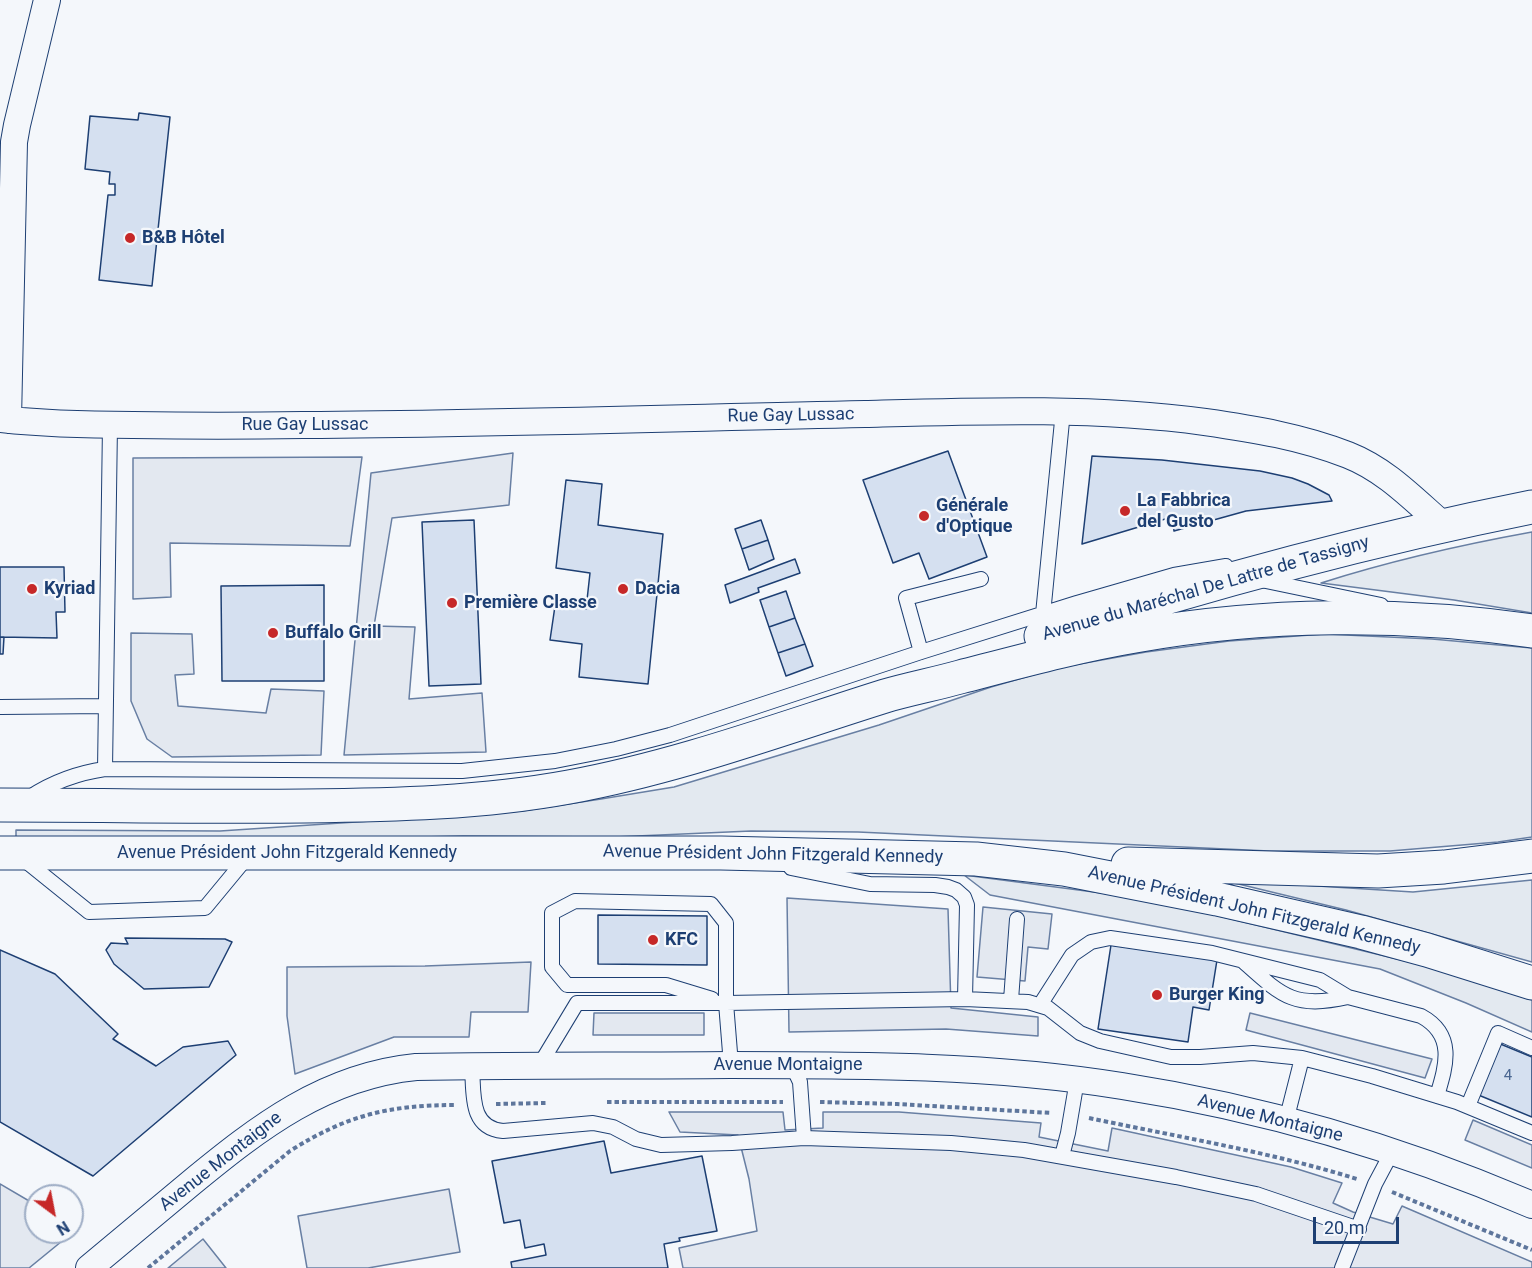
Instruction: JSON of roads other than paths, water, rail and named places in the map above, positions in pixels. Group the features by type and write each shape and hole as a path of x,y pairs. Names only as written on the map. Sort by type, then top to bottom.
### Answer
{"main road":[{"name":"Avenue du Maréchal De Lattre de Tassigny","path":"888,695 1022,642 1094,619 1362,545 1443,525 1532,507"},
{"name":"Avenue Président John Fitzgerald Kennedy","path":"6,811 160,823 205,819 276,807 427,803 495,797 569,787 692,758 888,695 1138,635 1265,620 1351,619 1477,625 1532,631"},
{"name":"Avenue Président John Fitzgerald Kennedy","path":"8,853 721,853 976,859 1064,869 1216,899 1383,938 1532,982"},
{"path":"976,859 1378,871 1444,867 1532,856"}],"street":[{"path":"4,419 14,142 47,0"},
{"name":"Rue Gay Lussac","path":"4,419 110,425 416,425 988,411 1113,413 1186,420 1269,432 1310,442 1361,460 1378,470 1443,525"},
{"name":"Avenue Montaigne","path":"89,1268 241,1142 270,1121 302,1102 350,1082 393,1070 539,1066 792,1065 952,1068 1077,1080 1162,1093 1286,1121 1392,1152 1456,1174 1532,1206"}],"lane":[{"path":"1043,614 1063,411"},
{"path":"105,769 110,425"},
{"path":"6,811 58,781 76,774 105,769 451,771 535,764 616,749 670,735 921,652 1174,575 1362,545"},
{"path":"1194,571 1243,577 1477,625"},
{"path":"921,652 906,598 981,579"},
{"path":"0,707 106,706"},
{"path":"8,853 89,912 205,908 251,853"},
{"path":"721,853 870,884 935,885 956,890 964,897 967,905 965,999"},
{"path":"726,1003 666,985 567,985 552,967 552,913 575,901 711,904 726,923 726,1003 731,1065"},
{"path":"1011,1000 1017,919"},
{"path":"1040,1005 1072,955 1098,939 1116,938 1192,949 1242,960 1320,980 1348,997 1421,1016 1433,1026 1441,1038 1447,1058 1437,1096"},
{"path":"1242,960 1275,990 1286,996 1313,1002 1326,1002 1348,997"},
{"path":"539,1066 577,1003 1011,1000 1048,1008 1070,1026 1089,1037 1171,1056 1200,1057 1253,1053 1302,1058 1468,1106 1532,1133"},
{"path":"1468,1106 1498,1033 1532,1048"},
{"path":"1286,1121 1302,1058"},
{"path":"792,1065 800,1082 804,1138"},
{"path":"472,1067 478,1116 487,1127 494,1130 602,1123 636,1139 661,1145 804,1138 951,1143 1024,1150 1256,1194 1359,1229"},
{"path":"1062,1156 1077,1080"},
{"path":"1342,1268 1375,1185 1392,1152"}],"place":[{"name":"B&B Hôtel","path":"130,238"},
{"name":"La Fabbrica del Gusto","path":"1125,511"},
{"name":"Générale d'Optique","path":"924,516"},
{"name":"Kyriad","path":"32,589"},
{"name":"Dacia","path":"623,589"},
{"name":"Première Classe","path":"452,603"},
{"name":"Buffalo Grill","path":"273,633"},
{"name":"KFC","path":"653,940"},
{"name":"Burger King","path":"1157,995"}]}
